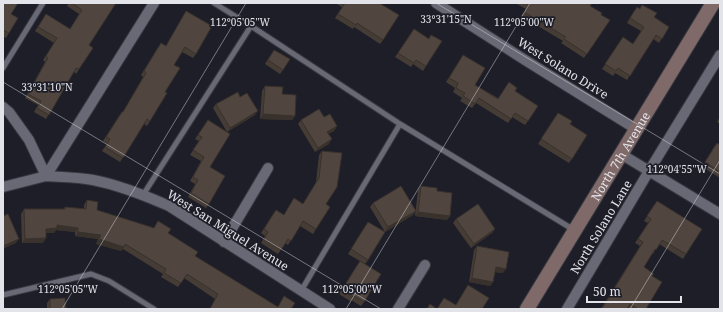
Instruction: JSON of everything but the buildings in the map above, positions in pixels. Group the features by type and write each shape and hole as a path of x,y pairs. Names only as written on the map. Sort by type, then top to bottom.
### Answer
{"main road":[{"name":"North 7th Avenue","path":"527,309 713,3"}],"street":[{"path":"46,176 154,3"},
{"name":"West Solano Drive","path":"436,3 636,129"},
{"name":"North Solano Lane","path":"567,309 720,55"},
{"path":"3,107 29,140 46,176"},
{"path":"621,154 720,214"},
{"path":"224,242 268,168"},
{"name":"West San Miguel Avenue","path":"3,187 46,176 91,179 118,186 169,206 330,309"},
{"path":"398,309 425,265"}],"lane":[{"path":"3,68 43,3"},
{"path":"214,3 400,124 575,231"},
{"path":"142,195 251,26"},
{"path":"301,291 400,124"},
{"path":"3,295 91,274 109,281 154,309"}]}
